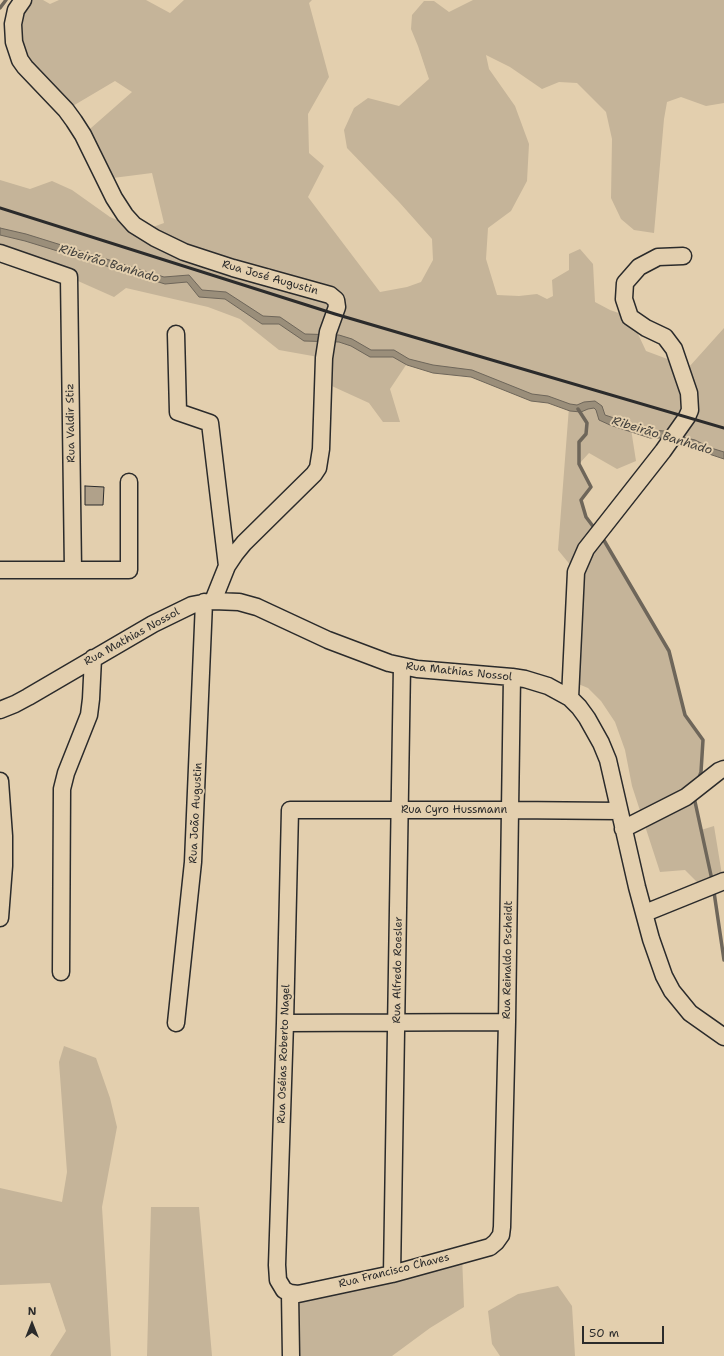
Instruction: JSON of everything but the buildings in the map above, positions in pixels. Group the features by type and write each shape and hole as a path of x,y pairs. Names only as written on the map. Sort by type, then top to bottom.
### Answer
{"street":[{"name":"Rua José Augustin","path":"23,0 16,10 13,24 14,42 20,60 66,110 74,121 83,135 114,198 124,215 134,225 142,231 184,252 233,268 330,295 336,300 337,307 328,332 325,348 321,449 318,468 307,482 244,543 227,566 209,601"},
{"name":"Rua Valdir Stiz","path":"0,253 69,277 74,570"},
{"path":"570,698 576,572 586,549 663,451 687,417 690,410 689,393 674,349 665,337 646,328 630,317 624,299 625,283 639,267 658,257 683,256"},
{"path":"176,334 178,412 210,423 227,566"},
{"path":"0,570 129,570 129,482"},
{"name":"Rua Mathias Nossol","path":"0,710 15,704 153,624 192,605 209,601 239,602 257,607 334,642 376,659 402,666 417,669 512,677 543,684 570,698 579,707 601,743 608,760 637,887 651,939 658,960 672,991 690,1013 724,1037"},
{"name":"Rua João Augustin","path":"176,1023 193,862 209,601"},
{"path":"61,972 62,788 66,773 89,715 92,658"},
{"name":"Rua Alfredo Roesler","path":"392,1274 402,666"},
{"name":"Rua Reinaldo Pscheidt","path":"496,1242 501,1235 502,1227 507,1022 512,677"},
{"path":"623,828 686,797 719,771 724,769"},
{"path":"0,781 4,836 4,866 0,918"},
{"name":"Rua Cyro Hussmann","path":"290,810 619,811"},
{"name":"Rua Oséias Roberto Nagel","path":"290,810 277,1265 278,1280 284,1290 290,1293"},
{"path":"645,913 724,881"},
{"path":"285,1023 507,1022"},
{"name":"Rua Francisco Chaves","path":"290,1293 298,1294 392,1274 490,1247 496,1242"},
{"path":"290,1293 291,1356"}],"shaded area":[{"path":"23,0 43,0 50,4 59,0 146,0 170,13 184,0 312,0 309,3 329,77 308,114 309,153 324,166 308,197 380,292 407,287 421,282 433,260 432,239 347,148 344,130 354,108 368,98 399,106 429,79 411,29 412,15 424,1 434,1 449,12 473,0 724,0 724,103 706,106 681,97 667,102 664,119 654,233 634,230 621,219 611,198 612,139 606,112 577,83 559,82 542,89 510,67 486,55 489,69 515,106 529,144 527,181 511,211 488,228 486,259 497,295 519,296 537,294 547,299 553,296 552,280 569,270 569,254 580,249 593,264 595,302 610,310 630,317 646,351 689,367 724,328 724,455 631,429 636,461 617,469 589,453 579,464 591,487 581,500 586,517 601,535 669,651 685,714 703,740 701,772 693,791 701,830 714,826 723,881 704,889 685,870 660,872 632,786 625,750 615,722 601,701 588,688 571,681 576,572 558,550 569,407 531,397 471,373 408,362 390,389 400,422 383,422 369,403 323,382 324,358 279,350 240,319 208,307 126,288 114,297 69,277 0,253 0,180 30,189 52,181 72,190 110,217 142,231 164,223 152,173 105,179 83,135 132,92 115,81 66,110 16,50"},
{"path":"64,1046 96,1058 110,1098 117,1127 102,1207 111,1356 50,1356 66,1331 50,1283 0,1285 0,1188 62,1202 67,1172 59,1062"},
{"path":"151,1207 199,1207 212,1356 147,1356"},
{"path":"462,1255 464,1307 430,1328 392,1356 291,1356 298,1294"},
{"path":"558,1286 572,1306 575,1356 500,1356 492,1344 488,1311 518,1294"}],"water":[{"name":"Ribeirão Banhado","path":"0,228 26,234 164,277 189,275 202,290 226,292 263,316 280,317 305,334 339,335 352,339 371,350 394,350 409,359 433,365 472,370 532,394 548,396 570,404 577,405 584,402 595,401 602,406 605,415 650,430 664,431 695,440 711,448 724,452 724,459 694,447 663,438 650,438 610,425 599,420 594,408 581,412 570,411 548,403 531,401 471,377 433,373 407,365 393,357 370,357 351,346 339,342 304,341 279,324 262,324 225,299 199,297 187,282 165,284 25,241 0,235"}],"waterway":[{"path":"0,8 6,0"},
{"path":"578,409 587,423 586,434 579,442 579,464 591,487 581,500 586,517 595,529"},
{"path":"602,537 669,651 685,715 703,740 701,772 698,780"},
{"path":"694,797 712,880"},
{"path":"714,892 724,960"}],"railway":[{"path":"0,208 335,314 724,428"}]}
